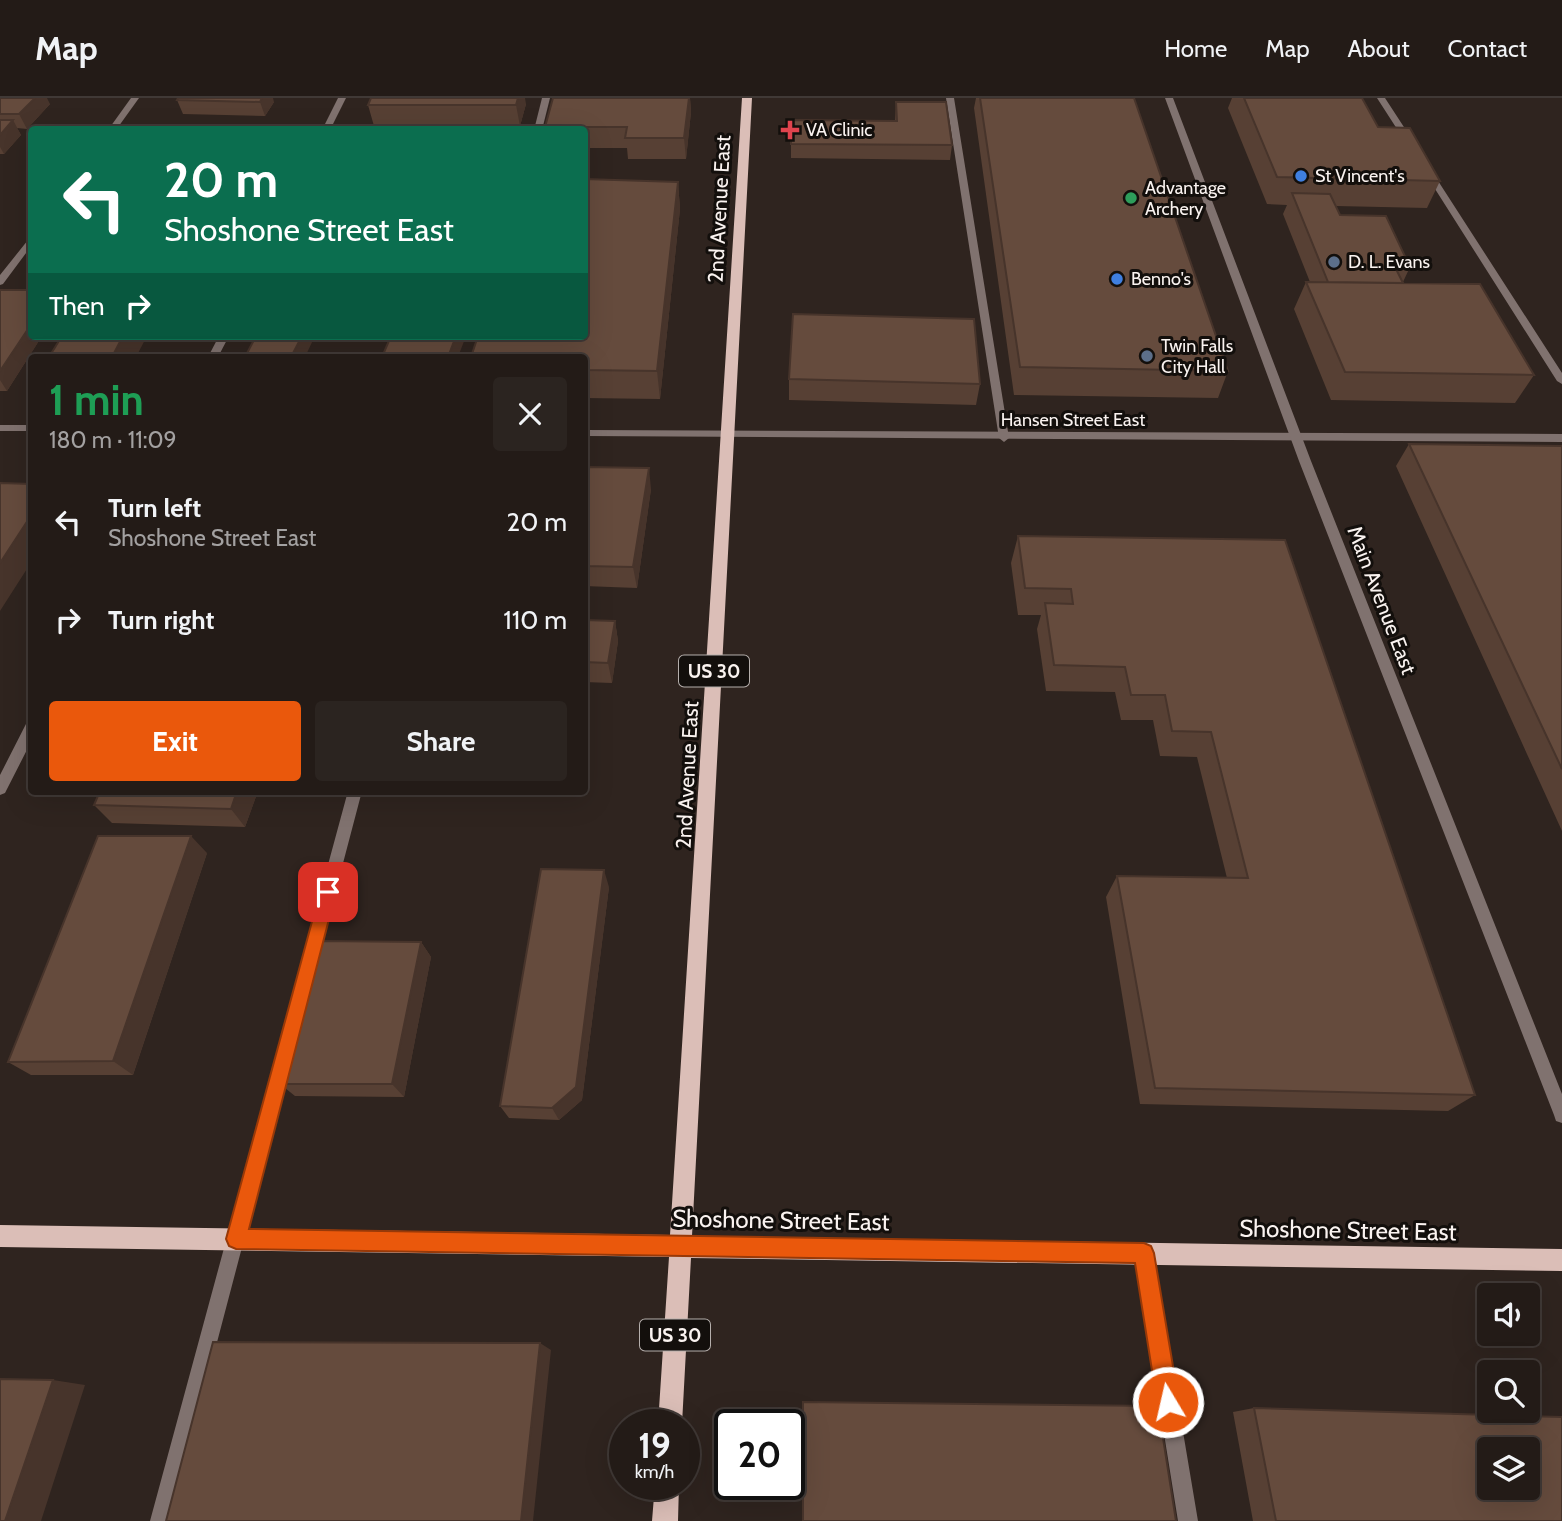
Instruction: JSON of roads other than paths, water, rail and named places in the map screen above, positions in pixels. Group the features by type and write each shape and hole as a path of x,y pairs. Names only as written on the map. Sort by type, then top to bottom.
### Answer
{"main road":[{"name":"2nd Avenue East","path":"680,1245 747,98"},
{"name":"Shoshone Street East","path":"0,1236 1562,1260"},
{"name":"US 30","path":"671,1409 680,1245"},
{"path":"664,1521 666,1500"}],"street":[{"path":"115,126 135,98"},
{"path":"328,126 342,98"},
{"path":"539,126 546,98"},
{"path":"950,98 1004,438"},
{"name":"Main Avenue East","path":"1169,98 1297,438 1562,1115"},
{"path":"1381,98 1416,152"},
{"path":"1423,163 1562,381"},
{"path":"0,282 28,244"},
{"path":"0,428 28,428"},
{"name":"Hansen Street East","path":"588,433 1004,438 1562,438"},
{"path":"0,789 28,734"},
{"path":"160,1521 354,795"},
{"path":"1144,1253 1188,1521"}],"place":[{"name":"VA Clinic","path":"790,130"},
{"name":"St Vincent's","path":"1301,176"},
{"name":"Advantage Archery","path":"1131,198"},
{"name":"D. L. Evans","path":"1334,262"},
{"name":"Benno's","path":"1117,279"},
{"name":"Twin Falls City Hall","path":"1147,356"}]}
